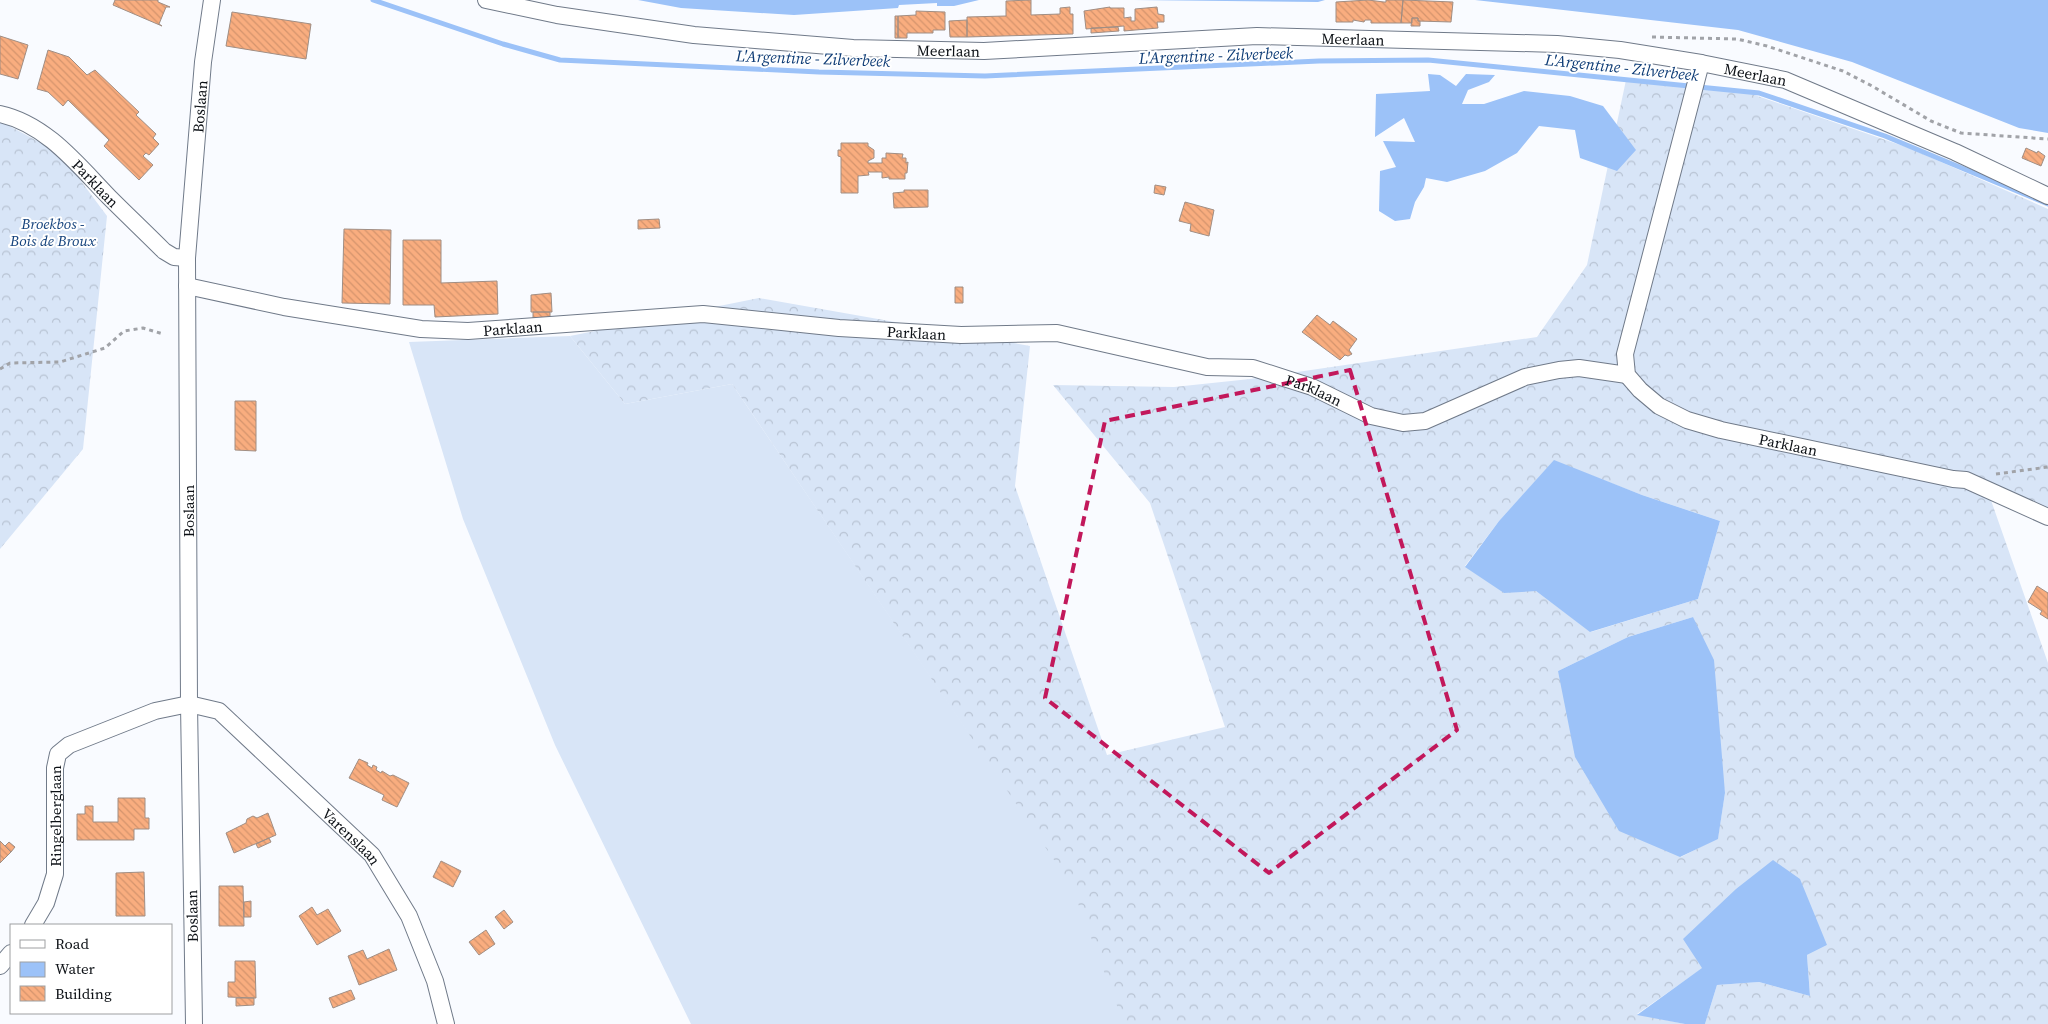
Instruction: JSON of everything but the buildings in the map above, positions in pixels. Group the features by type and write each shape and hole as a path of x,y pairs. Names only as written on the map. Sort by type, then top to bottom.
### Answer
{"street":[{"name":"Boslaan","path":"194,1024 189,704 186,258 202,62 212,0"},
{"name":"Meerlaan","path":"486,0 557,16 694,36 854,48 984,51 1257,36 1557,44 1620,50 1700,68 1785,80 1955,152 2048,196"},
{"path":"1627,374 1625,354 1700,68"},
{"name":"Parklaan","path":"0,114 33,128 61,146 110,198 164,250 174,257 186,258"},
{"name":"Parklaan","path":"187,286 284,307 421,329 468,331 703,314 839,328 960,335 1057,333 1207,367 1253,368 1312,387 1370,416 1403,423 1425,421 1525,377 1579,368 1627,374 1640,390 1660,406 1687,420 1721,430 1953,479 1966,480 2048,518"},
{"name":"Ringelberglaan","path":"34,924 46,903 55,874 56,768 58,754 70,745 155,711 189,704"},
{"name":"Varenslaan","path":"189,704 219,711 372,855 409,916 435,981 446,1024"},
{"path":"0,966 10,954"}],"path":[{"path":"0,369 10,363 60,362 105,348 124,331 143,328 163,334"},
{"path":"1993,475 2048,467"}],"highlighted area":[{"path":"1350,370 1457,730 1269,873 1045,698 1105,421"}],"green space":[{"path":"1626,80 1740,90 1909,148 2048,209 2048,508 1986,486 2048,663 2048,1024 1705,1024 1717,985 1759,982 1810,996 1807,955 1827,945 1703,968 1637,1014 1685,1024 1124,1024 1071,885 732,384 625,404 570,336 759,298 1030,346 1015,486 1107,755 1225,727 1150,503 1053,385 1174,387 1250,379 1537,337 1587,265","holes":["1554,461 1642,495 1720,521 1698,599 1591,632 1536,591 1465,566 1499,521","1693,617 1725,793 1718,838 1681,857 1558,671 1628,637"]},
{"name":"Broekbos - Bois de Broux","path":"0,121 60,153 107,216 83,449 0,549"},
{"path":"570,336 625,404 732,384 1072,885 1127,1024 691,1024 555,745 463,519 409,342"}],"water":[{"path":"638,0 979,0 954,6 937,6 937,3 899,5 898,8 794,15 681,8"},
{"path":"1134,0 1325,0 1318,2"},
{"path":"1475,0 2048,0 2048,133 2019,128 1852,62 1738,30"},
{"path":"1428,74 1440,75 1456,86 1466,74 1495,75 1489,82 1468,90 1462,104 1484,104 1524,91 1570,96 1603,106 1636,150 1617,171 1580,158 1575,130 1539,126 1517,153 1485,171 1447,182 1426,178 1424,187 1415,202 1410,219 1395,221 1379,211 1380,171 1396,167 1383,141 1415,142 1404,118 1375,137 1376,94 1430,91"},
{"path":"1554,460 1642,495 1720,521 1698,599 1590,632 1536,591 1504,593 1465,567 1499,521"},
{"path":"1693,617 1714,660 1725,793 1718,839 1680,857 1619,831 1575,757 1558,671 1628,637"},
{"path":"1773,860 1800,879 1827,945 1807,955 1810,996 1759,982 1717,985 1705,1024 1685,1024 1637,1015 1702,968 1683,939 1736,889"}],"waterway":[{"name":"L'Argentine - Zilverbeek","path":"373,0 503,44 560,60 819,72 985,76 1319,61 1428,60 1759,93 1885,136 2048,204"}]}
